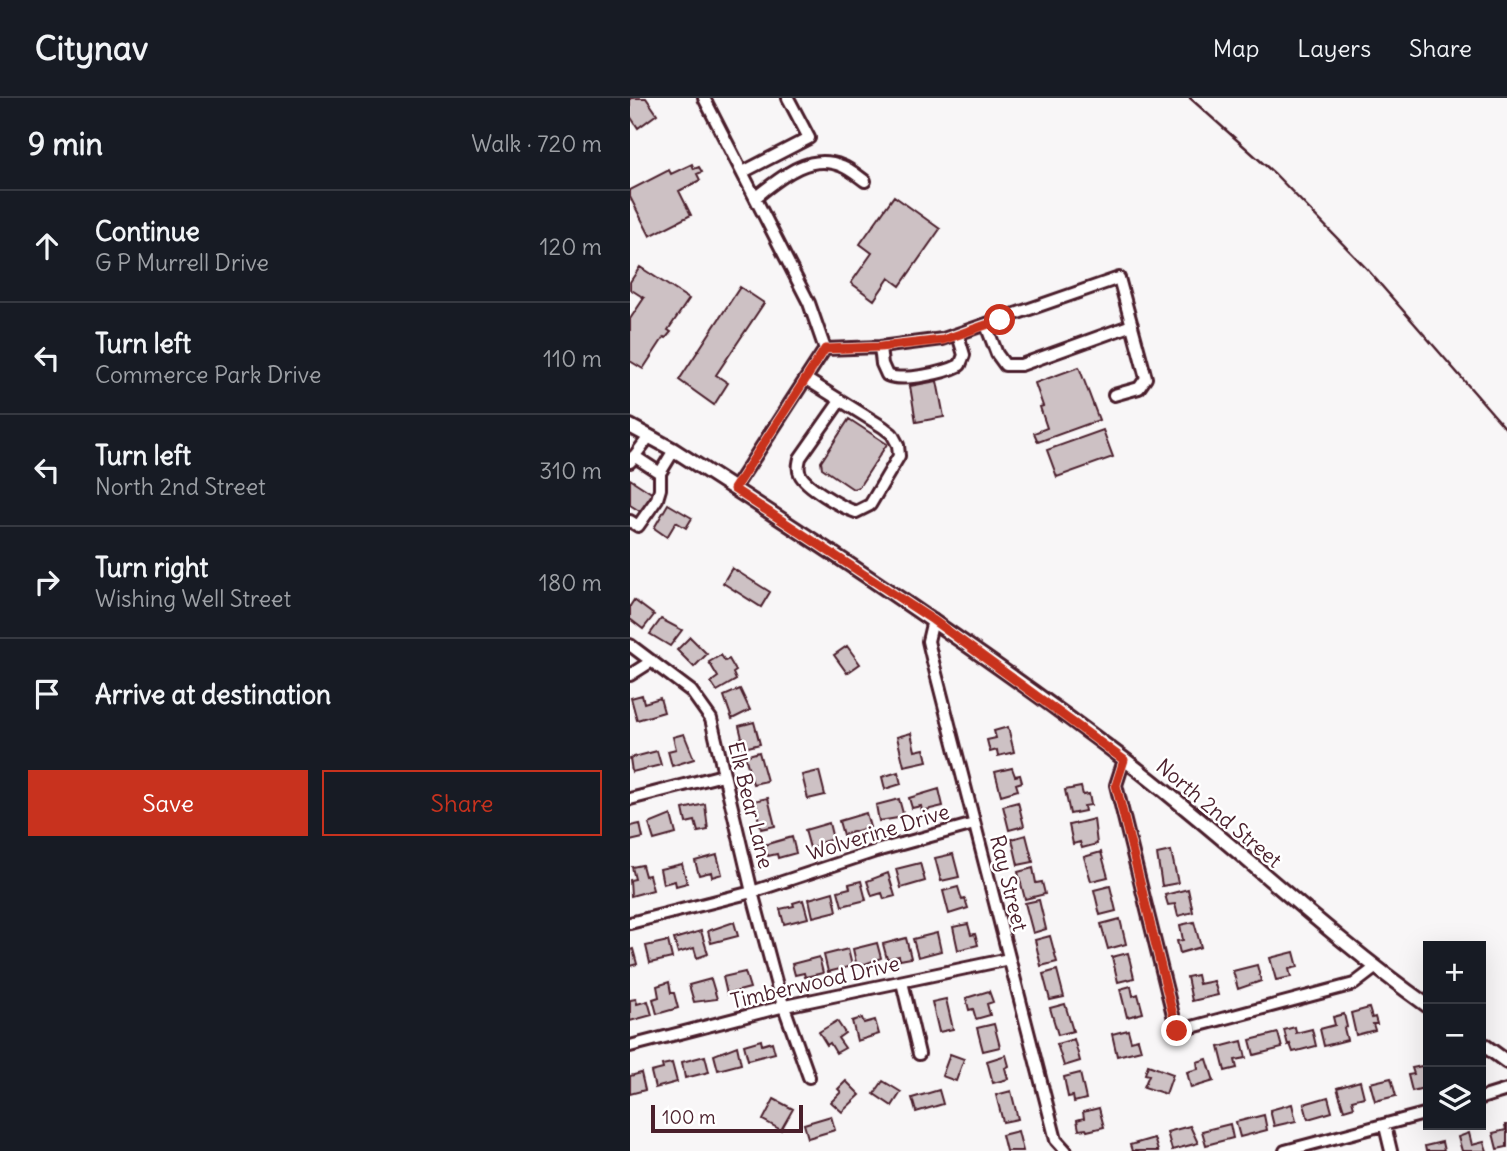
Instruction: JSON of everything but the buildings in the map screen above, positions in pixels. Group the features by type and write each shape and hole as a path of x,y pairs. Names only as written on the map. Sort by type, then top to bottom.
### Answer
{"main road":[{"name":"North 2nd Street","path":"630,426 674,450 933,620 1124,760 1375,968 1425,1004"},
{"path":"1486,1047 1507,1062"}],"street":[{"path":"704,98 809,303 825,349"},
{"path":"743,172 809,138 788,98"},
{"path":"756,197 786,174 812,163 826,161 843,166 865,181"},
{"path":"825,349 930,342 958,335 1119,278 1146,377 1139,388 1114,395"},
{"path":"986,325 997,354 1005,365 1021,365 1132,325"},
{"path":"880,347 882,364 887,375 912,377 960,365 964,355 958,335"},
{"path":"734,489 825,349"},
{"path":"806,379 883,426 892,434 898,445 899,456 870,505 856,512 846,509 804,481 798,467 800,458 840,401"},
{"path":"648,438 632,459 660,473"},
{"path":"630,521 638,527 657,499 660,473 674,450"},
{"name":"Ray Street","path":"933,620 928,641 1056,1140 1066,1151"},
{"name":"Elk Bear Lane","path":"630,645 691,691 710,719 779,993 809,1077"},
{"path":"630,674 652,661"},
{"path":"1124,760 1116,785 1177,1031 1354,984 1375,968"},
{"path":"630,799 723,775"},
{"name":"Wolverine Drive","path":"630,923 752,892 876,851 974,824"},
{"name":"Timberwood Drive","path":"630,1046 785,1006 1009,959"},
{"path":"902,982 919,1054"},
{"path":"1486,1096 1507,1090"},
{"path":"1285,1151 1423,1115"},
{"path":"1385,1126 1391,1151"}],"railway":[{"path":"1190,98 1275,174 1367,269 1507,430"}],"route":[{"path":"1000,320 943,340 880,347 825,349 734,489 933,620 1124,760 1116,785 1177,1031"}]}
